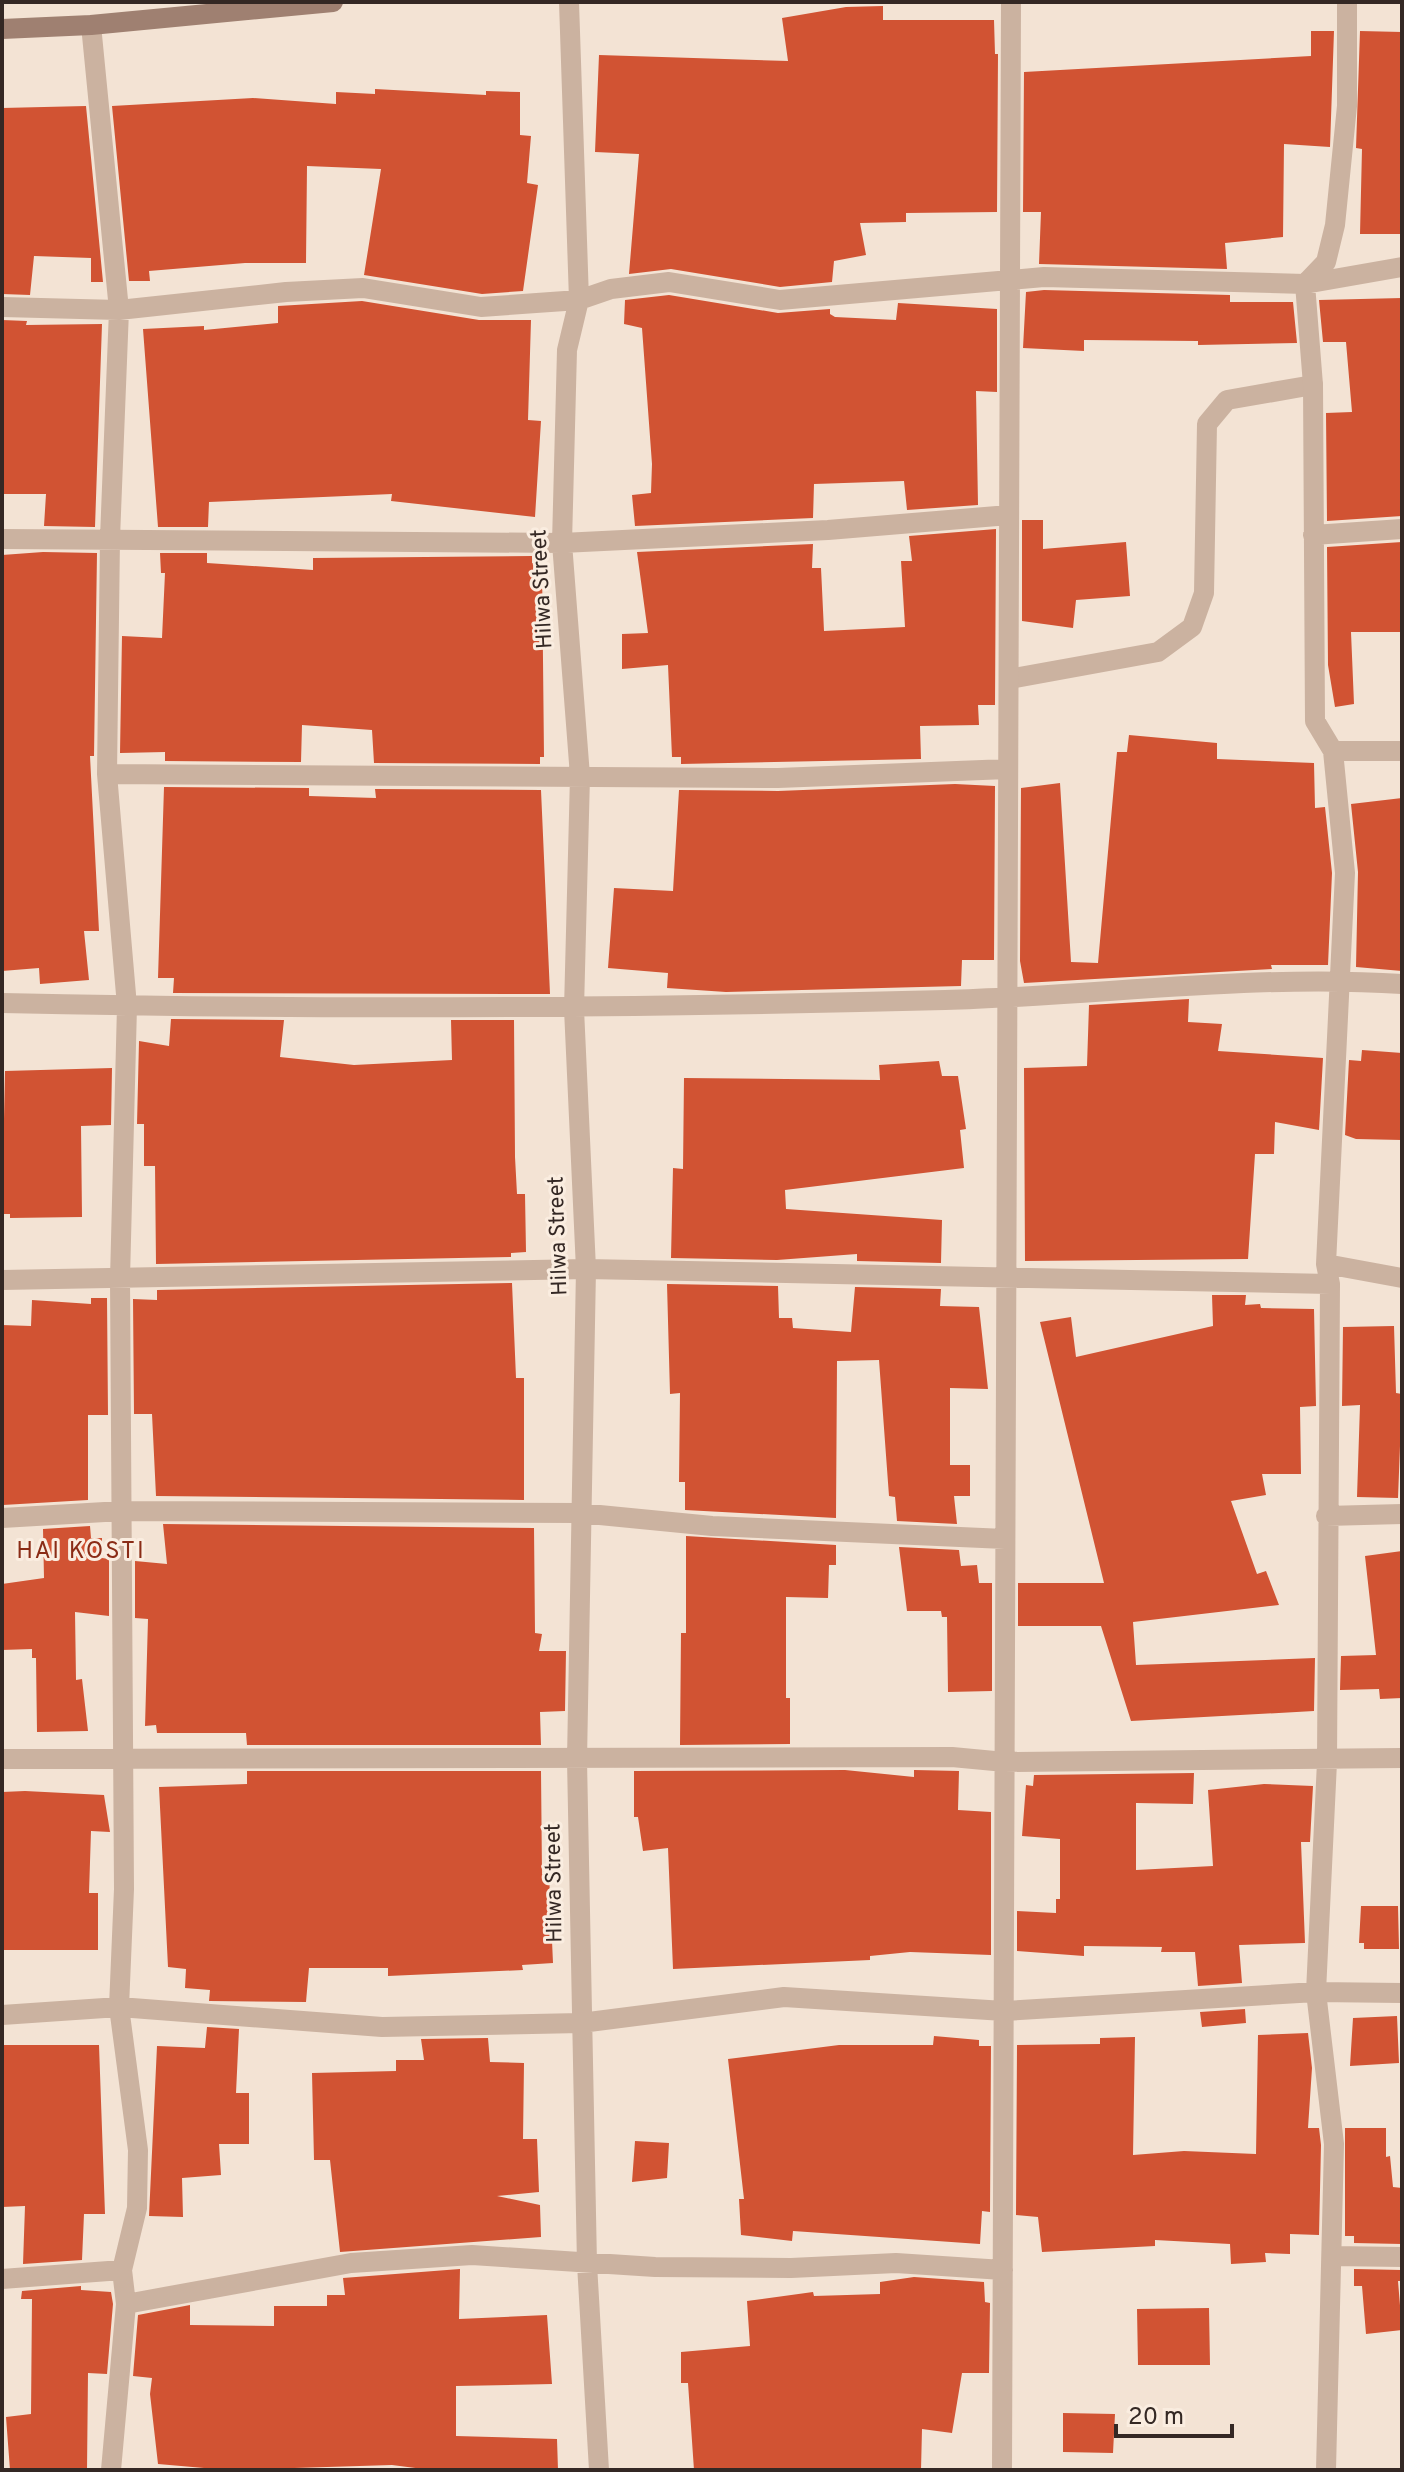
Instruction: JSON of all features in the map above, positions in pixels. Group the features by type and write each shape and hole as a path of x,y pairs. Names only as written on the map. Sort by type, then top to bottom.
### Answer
{"main road":[{"path":"2,29 91,25 333,2"}],"street":[{"name":"Hilwa Street","path":"569,2 579,300 567,350 562,543 580,776 574,1009 586,1269 579,1513 577,1760 587,2264 599,2470"},
{"path":"1002,2470 1011,2"},
{"path":"1326,2470 1334,2144 1316,1992 1327,1762 1328,1274 1345,873 1333,751 1315,721 1313,385 1305,284 1326,262 1335,225 1347,106 1347,2"},
{"path":"91,25 119,310 110,538 107,774 127,1006 120,1279 124,1889 119,2007 138,2150 137,2208 122,2270 126,2304 111,2470"},
{"path":"2,307 119,310 286,292 363,288 481,307 579,300 611,289 669,282 780,300 1044,277 1305,284 1402,267"},
{"path":"1009,679 1158,652 1192,627 1204,593 1207,424 1227,400 1313,385"},
{"path":"2,539 562,543 828,530 1009,515"},
{"path":"1313,535 1402,529"},
{"path":"1333,751 1402,751"},
{"path":"107,774 778,778 1008,769"},
{"path":"2,1003 574,1009 1007,998 1342,980 1402,984"},
{"path":"2,1280 586,1269 1007,1277 1328,1274 1402,1278"},
{"path":"2,1518 122,1511 579,1513 712,1526 1005,1539"},
{"path":"1326,1516 1402,1514"},
{"path":"2,1759 952,1757 1005,1762 1327,1762 1402,1758"},
{"path":"2,2015 119,2007 382,2027 581,2023 784,1997 1004,2011 1316,1992 1402,1993"},
{"path":"126,2304 351,2263 472,2255 587,2264 791,2268 896,2263 1003,2270"},
{"path":"1332,2256 1402,2257"},
{"path":"2,2279 122,2270"}],"building":[{"path":"883,6 883,20 994,20 995,54 998,54 997,212 906,213 906,222 860,223 866,255 834,261 832,282 780,287 671,269 629,274 639,154 595,152 599,55 788,61 782,18 846,7"},
{"path":"1311,31 1334,31 1330,147 1284,144 1283,237 1225,243 1227,269 1039,264 1041,212 1023,212 1024,72 1311,56"},
{"path":"1360,31 1402,32 1401,234 1360,234 1362,149 1356,148"},
{"path":"375,89 486,95 486,91 520,92 520,135 531,136 527,183 538,185 523,291 482,294 364,275 381,169 307,166 306,263 245,263 149,271 150,281 129,281 112,106 253,98 336,104 336,92 375,94"},
{"path":"86,106 103,282 91,282 91,258 34,256 30,295 2,294 2,108"},
{"path":"1026,292 1230,295 1230,302 1293,302 1297,343 1198,345 1198,341 1084,340 1084,351 1023,348"},
{"path":"669,295 778,313 830,309 830,314 835,317 896,320 898,303 997,309 997,392 976,391 978,505 907,510 904,481 814,484 813,518 635,526 632,495 651,493 652,464 642,328 624,324 625,300"},
{"path":"1402,298 1402,516 1327,521 1326,413 1352,412 1346,342 1323,342 1319,300"},
{"path":"362,301 479,320 531,320 528,420 541,421 535,517 391,501 392,494 209,502 208,527 158,527 143,329 204,326 204,330 278,323 278,306"},
{"path":"2,320 27,321 26,325 102,324 95,527 44,526 46,494 2,494"},
{"path":"1022,520 1043,520 1043,549 1126,542 1130,596 1076,600 1073,628 1022,621"},
{"path":"996,529 995,705 978,705 979,725 920,726 921,759 681,764 681,757 672,757 668,665 622,669 622,634 648,633 637,552 813,544 812,568 821,568 824,631 905,627 901,561 912,561 909,536"},
{"path":"1402,542 1402,632 1351,632 1354,704 1335,707 1328,665 1327,547"},
{"path":"97,553 94,756 90,756 99,931 84,931 89,980 40,984 39,968 2,971 2,555"},
{"path":"160,553 207,553 207,563 313,570 313,558 532,556 532,563 542,563 544,757 540,757 540,764 374,763 372,730 302,725 301,762 165,761 165,752 120,753 122,636 162,638 165,573 161,573"},
{"path":"1129,735 1217,743 1217,759 1314,763 1315,808 1325,807 1332,873 1328,965 1271,965 1272,969 1024,983 1020,961 1021,788 1060,783 1071,962 1098,963 1117,752 1127,752"},
{"path":"955,784 995,786 994,960 962,960 961,986 726,992 667,988 668,973 608,968 614,888 673,891 679,790 778,791"},
{"path":"164,787 309,788 309,796 376,798 375,789 541,790 550,994 173,993 174,978 158,978"},
{"path":"1402,798 1402,971 1356,967 1358,872 1351,804"},
{"path":"1189,999 1188,1022 1222,1024 1218,1051 1323,1058 1319,1130 1275,1122 1274,1154 1255,1154 1248,1259 1025,1261 1024,1068 1087,1066 1089,1005"},
{"path":"171,1019 284,1020 280,1057 354,1065 452,1060 451,1020 514,1020 515,1157 517,1194 525,1194 526,1252 511,1253 511,1257 156,1264 155,1166 144,1166 144,1124 137,1124 139,1041 169,1046"},
{"path":"1362,1050 1402,1053 1402,1140 1356,1139 1345,1135 1349,1060 1361,1061"},
{"path":"939,1061 942,1076 958,1076 966,1129 960,1130 964,1168 785,1190 786,1209 942,1220 941,1263 857,1261 857,1254 777,1260 671,1258 673,1168 683,1169 684,1078 880,1080 879,1065"},
{"path":"112,1068 111,1125 81,1126 82,1217 10,1218 10,1214 2,1214 5,1071"},
{"path":"512,1283 516,1378 524,1378 524,1500 156,1496 152,1414 134,1414 133,1299 157,1300 157,1290"},
{"path":"667,1284 778,1286 779,1318 792,1318 793,1328 851,1332 855,1287 941,1289 940,1306 979,1307 988,1389 950,1388 950,1465 970,1465 970,1496 954,1496 957,1524 897,1521 895,1497 889,1496 879,1360 837,1361 836,1518 685,1510 685,1482 679,1482 680,1393 670,1394"},
{"path":"1212,1295 1246,1295 1245,1305 1260,1304 1261,1308 1314,1309 1316,1406 1300,1407 1301,1474 1262,1474 1266,1495 1231,1501 1257,1574 1266,1571 1279,1605 1133,1622 1136,1665 1315,1658 1314,1711 1131,1721 1101,1626 1018,1626 1018,1583 1104,1583 1040,1322 1071,1317 1076,1357 1213,1326"},
{"path":"91,1298 107,1298 108,1415 88,1415 88,1500 3,1505 2,1325 31,1326 32,1300 91,1304"},
{"path":"1394,1326 1396,1393 1402,1394 1398,1498 1357,1497 1360,1405 1342,1406 1343,1327"},
{"path":"163,1524 534,1528 535,1633 542,1634 539,1651 566,1651 565,1711 540,1712 541,1745 247,1745 246,1733 157,1733 156,1725 145,1726 148,1619 135,1618 135,1561 167,1564"},
{"path":"90,1526 91,1538 102,1538 102,1558 109,1559 109,1616 75,1612 76,1680 82,1679 88,1731 37,1732 36,1658 32,1658 32,1649 2,1650 2,1584 44,1578 43,1529"},
{"path":"686,1536 836,1545 836,1565 829,1565 828,1598 786,1597 786,1698 790,1698 790,1744 680,1745 681,1633 686,1633"},
{"path":"899,1547 959,1550 961,1566 977,1565 979,1583 992,1583 992,1691 948,1692 947,1617 942,1617 941,1611 907,1611"},
{"path":"1402,1551 1402,1698 1380,1699 1379,1689 1340,1690 1341,1656 1376,1655 1365,1556"},
{"path":"845,1770 914,1777 914,1770 959,1771 958,1810 991,1812 991,1955 910,1952 870,1956 870,1960 673,1969 668,1848 643,1851 638,1817 634,1817 634,1771"},
{"path":"247,1771 541,1771 542,1874 549,1874 553,1963 522,1965 523,1970 388,1976 388,1968 309,1968 306,2002 209,2001 210,1990 185,1988 186,1969 168,1967 159,1787 247,1784"},
{"path":"1194,1773 1193,1804 1136,1803 1136,1870 1213,1866 1208,1790 1264,1784 1313,1786 1310,1842 1301,1842 1305,1943 1239,1945 1242,1983 1198,1986 1195,1952 1161,1952 1162,1947 1084,1946 1084,1956 1017,1951 1017,1911 1056,1913 1056,1899 1060,1899 1060,1839 1022,1836 1026,1785 1033,1786 1034,1775"},
{"path":"2,1792 104,1795 110,1832 91,1831 89,1893 98,1893 98,1950 2,1950"},
{"path":"1361,1906 1398,1906 1399,1949 1364,1949 1364,1943 1359,1943"},
{"path":"1245,2009 1246,2023 1202,2027 1200,2012"},
{"path":"1397,2016 1399,2063 1350,2066 1353,2018"},
{"path":"207,2027 239,2029 236,2093 249,2093 249,2144 219,2144 221,2175 182,2178 183,2217 149,2216 157,2046 205,2048"},
{"path":"1308,2033 1312,2068 1308,2128 1319,2128 1321,2145 1319,2235 1290,2234 1290,2254 1265,2253 1266,2262 1231,2264 1230,2244 1155,2240 1155,2246 1042,2252 1038,2217 1016,2215 1017,2045 1100,2044 1100,2038 1135,2037 1133,2155 1184,2151 1256,2154 1258,2035"},
{"path":"934,2036 979,2040 979,2046 991,2046 990,2212 982,2211 980,2244 793,2231 792,2241 741,2235 739,2199 744,2199 728,2059 839,2045 933,2045"},
{"path":"488,2038 490,2062 524,2063 523,2139 537,2139 539,2192 497,2196 540,2205 541,2237 340,2252 330,2160 314,2160 312,2073 396,2071 396,2060 424,2060 421,2039"},
{"path":"2,2045 99,2045 105,2214 84,2214 82,2260 23,2264 25,2206 2,2207"},
{"path":"1345,2128 1386,2128 1386,2157 1390,2156 1393,2187 1402,2188 1402,2244 1354,2243 1354,2236 1345,2236"},
{"path":"635,2141 669,2143 667,2178 632,2182"},
{"path":"460,2269 459,2319 547,2315 552,2384 456,2386 456,2436 557,2439 558,2470 431,2470 392,2465 227,2470 158,2464 150,2394 152,2378 133,2376 138,2315 190,2305 190,2325 274,2326 274,2306 327,2306 327,2295 345,2295 343,2278"},
{"path":"1354,2269 1402,2270 1402,2281 1398,2281 1402,2330 1366,2334 1362,2286 1354,2286"},
{"path":"914,2277 984,2282 985,2302 990,2303 989,2373 962,2373 952,2433 922,2429 921,2470 694,2470 688,2383 681,2383 681,2352 750,2346 747,2301 813,2292 814,2296 880,2294 880,2282"},
{"path":"81,2286 81,2290 111,2292 113,2304 107,2374 88,2373 87,2470 10,2470 6,2417 31,2414 32,2299 21,2299 22,2291"},
{"path":"1209,2308 1210,2365 1138,2365 1137,2309"},
{"path":"1063,2413 1115,2414 1113,2453 1063,2452"}],"district":[{"name":"HAI KOSTI","path":"81,1552"}]}
